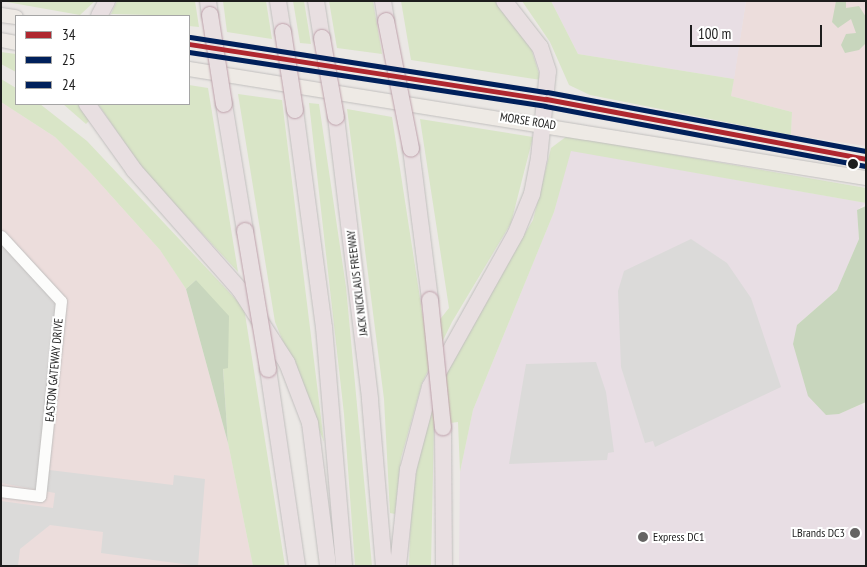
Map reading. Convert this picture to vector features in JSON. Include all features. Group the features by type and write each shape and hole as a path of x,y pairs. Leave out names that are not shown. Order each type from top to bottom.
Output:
{"highway":[{"path":"100,15 107,1"},
{"path":"278,1 296,110 324,327 344,566"},
{"name":"JACK NICKLAUS FREEWAY","path":"316,1 336,117 366,362 384,566"},
{"path":"383,1 411,149 430,300 443,427 446,566"},
{"path":"398,566 408,470 422,411 468,312 525,214 543,124 548,72 540,47 504,1"},
{"path":"209,8 268,369 297,566"},
{"path":"88,105 134,170 240,290 287,363 310,423 328,566"}],"main road":[{"path":"1,15 15,17"},
{"path":"1,40 15,43"},
{"name":"MORSE ROAD","path":"190,44 546,99 866,159"},
{"name":"MORSE ROAD","path":"190,69 543,124 866,178"}],"street":[{"name":"EASTON GATEWAY DRIVE","path":"1,236 61,301 40,496 1,491"}],"shaded area":[{"path":"551,1 746,1 734,79 578,54"},
{"path":"746,1 866,1 866,146 791,135 792,112 731,96"},
{"path":"1,102 55,137 89,171 160,250 186,289 228,443 253,566 1,566"},
{"path":"570,150 866,203 857,210 859,239 837,290 797,325 839,414 862,404 866,415 866,566 459,566 460,472 473,410 554,212"},
{"path":"691,239 727,263 751,298 781,387 655,447 653,441 645,443 621,367 618,291 624,271"},
{"path":"1,243 56,303 41,469 173,485 174,475 205,479 198,566 101,553 103,532 50,525 20,549 18,566 1,566 1,501 53,508 55,493 1,483"},
{"path":"596,362 606,392 614,452 608,453 607,460 509,464 526,364"}],"green space":[{"path":"1,1 95,1 80,15"},
{"path":"117,1 195,1 199,27 190,26 190,15 111,14"},
{"path":"223,1 266,1 272,39 227,32"},
{"path":"293,1 304,1 311,44 300,43"},
{"path":"329,1 373,1 382,54 337,48"},
{"path":"401,1 496,1 531,48 541,80 411,60"},
{"path":"522,1 551,1 578,54 734,79 731,96 792,112 791,135 590,95 569,85 550,42"},
{"path":"836,1 846,1 846,8 859,6 866,17 866,43 859,50 845,53 841,45 846,34 856,33 851,19 838,28 832,22"},
{"path":"1,52 15,54 15,71 1,64"},
{"path":"1,79 15,87 15,105 41,105 87,141 244,308 285,566 253,566 228,443 223,368 228,368 196,280 186,289 160,250 89,171 55,137 1,102"},
{"path":"190,85 208,88 238,272 144,171 99,105 190,105"},
{"path":"238,94 282,100 324,442 275,322"},
{"path":"309,103 319,104 346,287 372,566 355,566 344,414"},
{"path":"64,105 82,105 89,121 86,124"},
{"path":"347,109 392,117 426,337 449,308 420,119 533,137 511,223 452,322 422,383 401,458 395,514 390,513 384,399"},
{"path":"567,136 866,188 866,203 571,151 554,212 473,410 460,472 458,422 434,425 431,566 409,566 411,506 420,449 431,413 455,350 533,220 551,148"},
{"path":"866,206 866,402 839,414 826,415 808,396 793,344 797,325 837,290 859,239 857,210"},
{"path":"196,280 229,316 228,368 223,369 228,443 186,289"}],"transit line":[{"name":"24","path":"190,37 547,92 866,151"},
{"name":"34","path":"190,44 546,99 866,159"},
{"name":"25","path":"190,52 545,106 865,166"}],"place":[{"name":"LBrands DC3","path":"855,533"},
{"name":"Express DC1","path":"643,537"}]}
